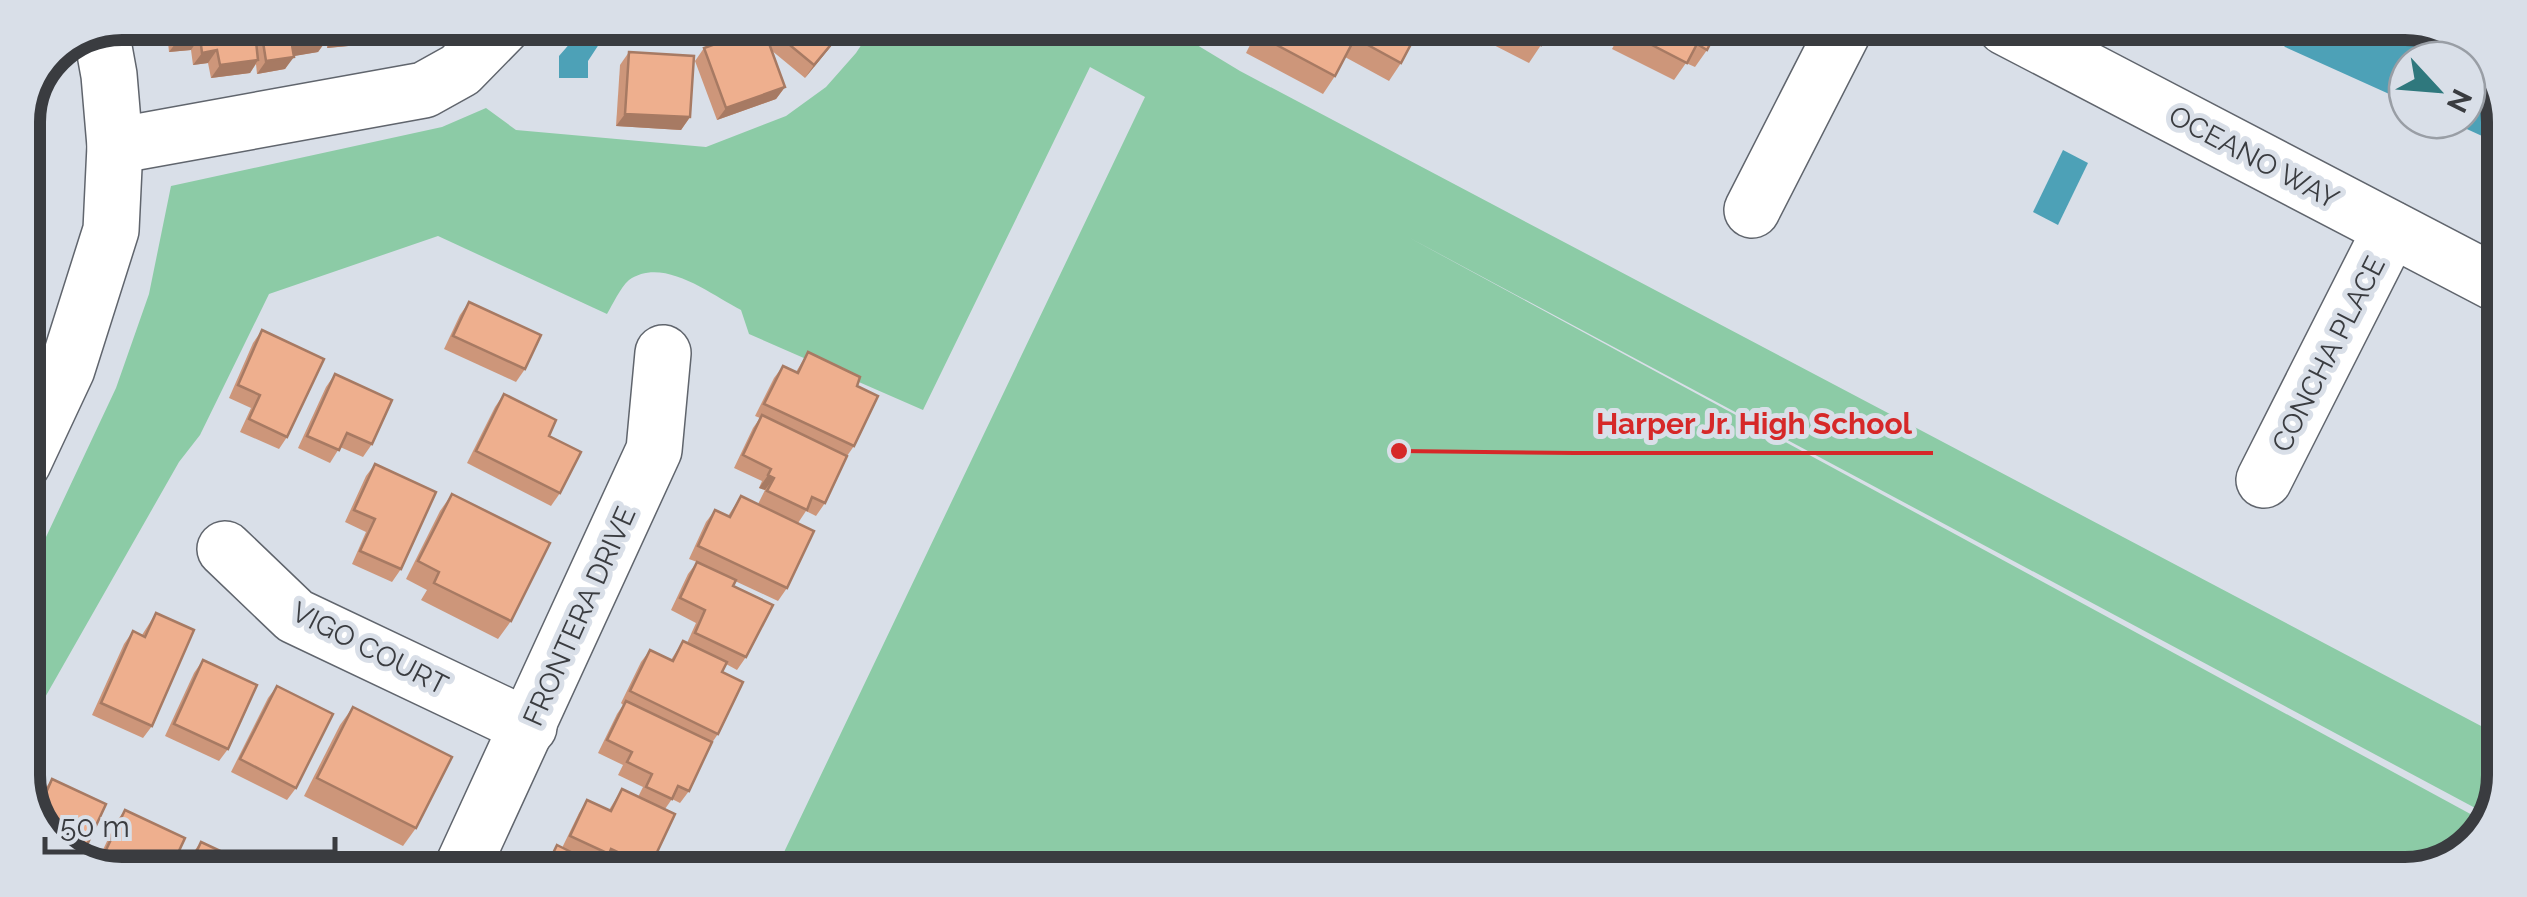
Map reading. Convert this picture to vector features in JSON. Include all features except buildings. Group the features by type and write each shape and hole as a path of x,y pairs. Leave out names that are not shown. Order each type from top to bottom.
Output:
{"street":[{"path":"115,146 424,90 460,70 489,40"},
{"path":"1752,210 1839,40"},
{"name":"OCEANO WAY","path":"2029,40 2487,280"},
{"path":"40,422 67,369 111,230 115,146 102,43"},
{"name":"CONCHA PLACE","path":"2264,480 2391,229"},
{"name":"FRONTERA DRIVE","path":"467,857 654,450 663,352"},
{"name":"VIGO COURT","path":"225,549 295,616 529,727"}],"green space":[{"path":"865,40 1189,40 1240,71 2487,729 2486,786 2479,810 1408,237 2475,817 2446,846 2432,853 2405,857 782,857 1145,97 1090,67 923,410 749,334 741,310 686,280 656,272 629,280 607,314 438,236 269,294 200,435 179,462 40,706 40,550 116,388 149,294 171,186 442,127 486,108 516,130 706,147 786,116 826,87"}],"water":[{"path":"573,40 602,40 588,61 588,78 559,78 559,56"},
{"path":"2278,40 2387,40 2387,93 2285,47"},
{"path":"2063,150 2088,163 2058,225 2033,212"}],"place":[{"name":"Harper Jr. High School","path":"1399,451"}]}
